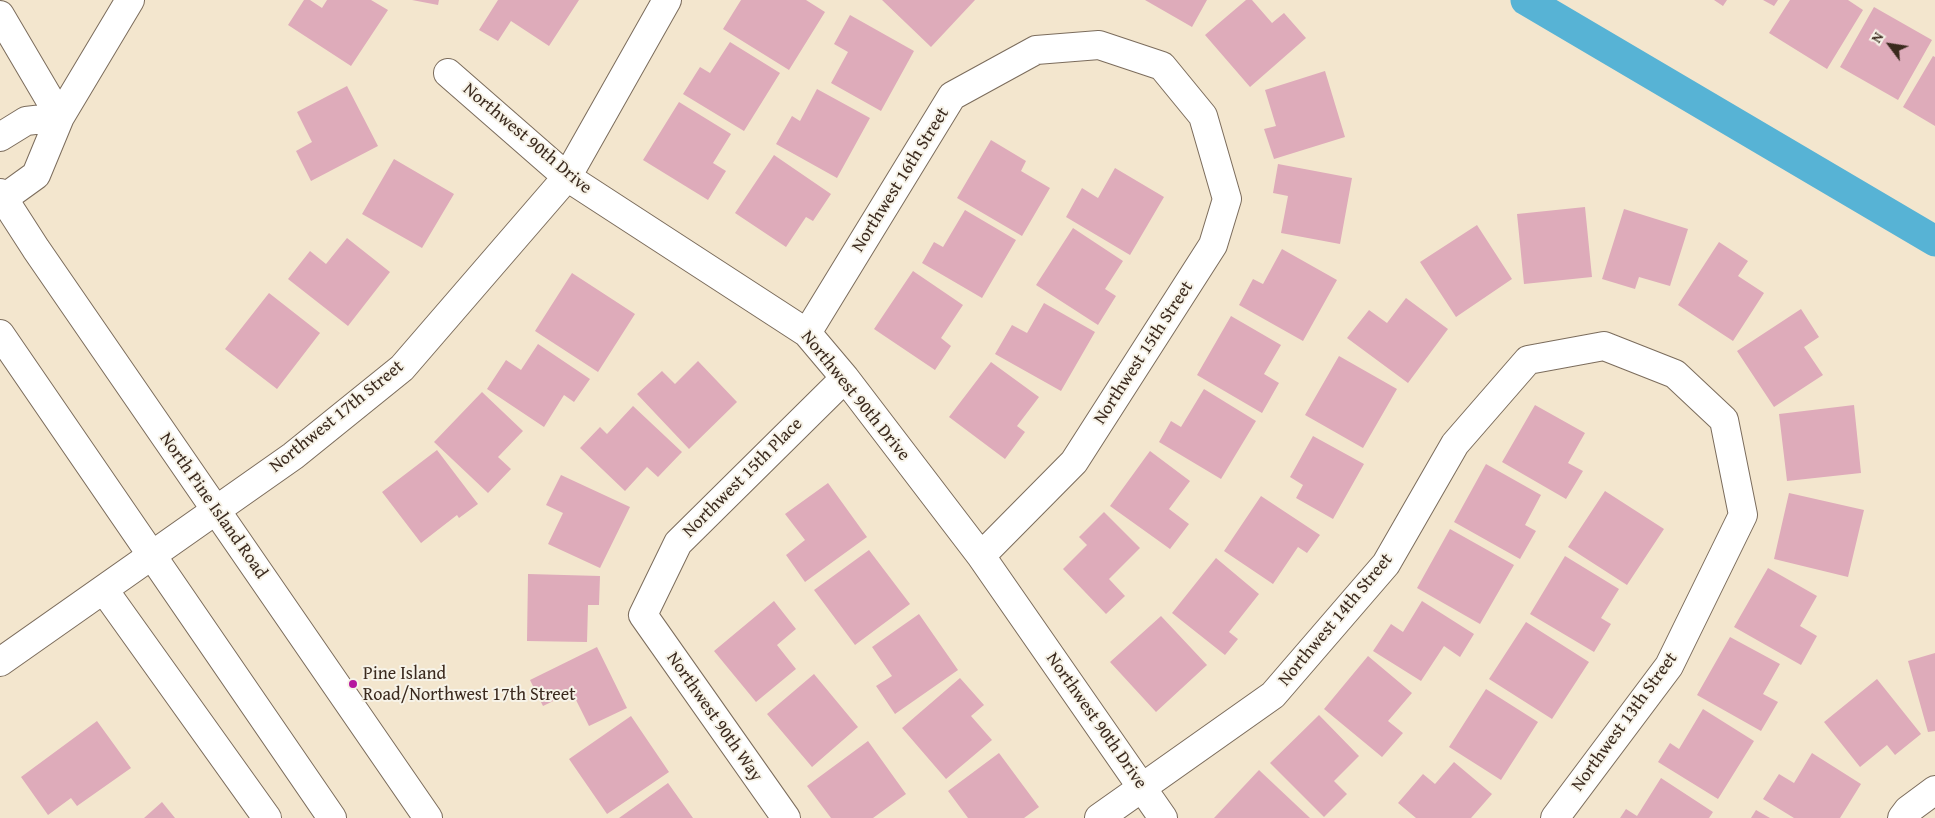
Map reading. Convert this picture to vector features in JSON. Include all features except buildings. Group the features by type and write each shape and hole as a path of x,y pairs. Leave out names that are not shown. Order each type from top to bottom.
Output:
{"street":[{"path":"1,198 36,176 60,117 130,0"},
{"name":"Northwest 17th Street","path":"0,662 293,456 402,368 567,177 668,0"},
{"path":"0,15 60,117"},
{"name":"Northwest 16th Street","path":"807,333 952,96 1036,50 1099,45 1162,66 1203,116"},
{"name":"Northwest 90th Drive","path":"448,73 567,177 807,333 845,378 981,556 1163,818"},
{"name":"Northwest 15th Street","path":"981,556 1074,462 1213,244 1227,199 1203,116"},
{"path":"0,137 26,121 60,117"},
{"name":"North Pine Island Road","path":"1,198 428,818"},
{"path":"0,334 332,818"},
{"name":"Northwest 14th Street","path":"1099,818 1273,695 1386,564 1455,444 1528,360 1604,346 1675,374 1724,420 1744,515"},
{"name":"Northwest 15th Place","path":"643,615 678,542 845,378"},
{"name":"Northwest 13th Street","path":"1555,818 1670,666 1744,515"},
{"path":"104,590 267,818"},
{"name":"Northwest 90th Way","path":"643,615 786,818"},
{"path":"1902,818 1908,810 1935,790"}],"waterway":[{"path":"1526,0 1935,241"}],"place":[{"name":"Pine Island Road/Northwest 17th Street","path":"353,684"}]}
